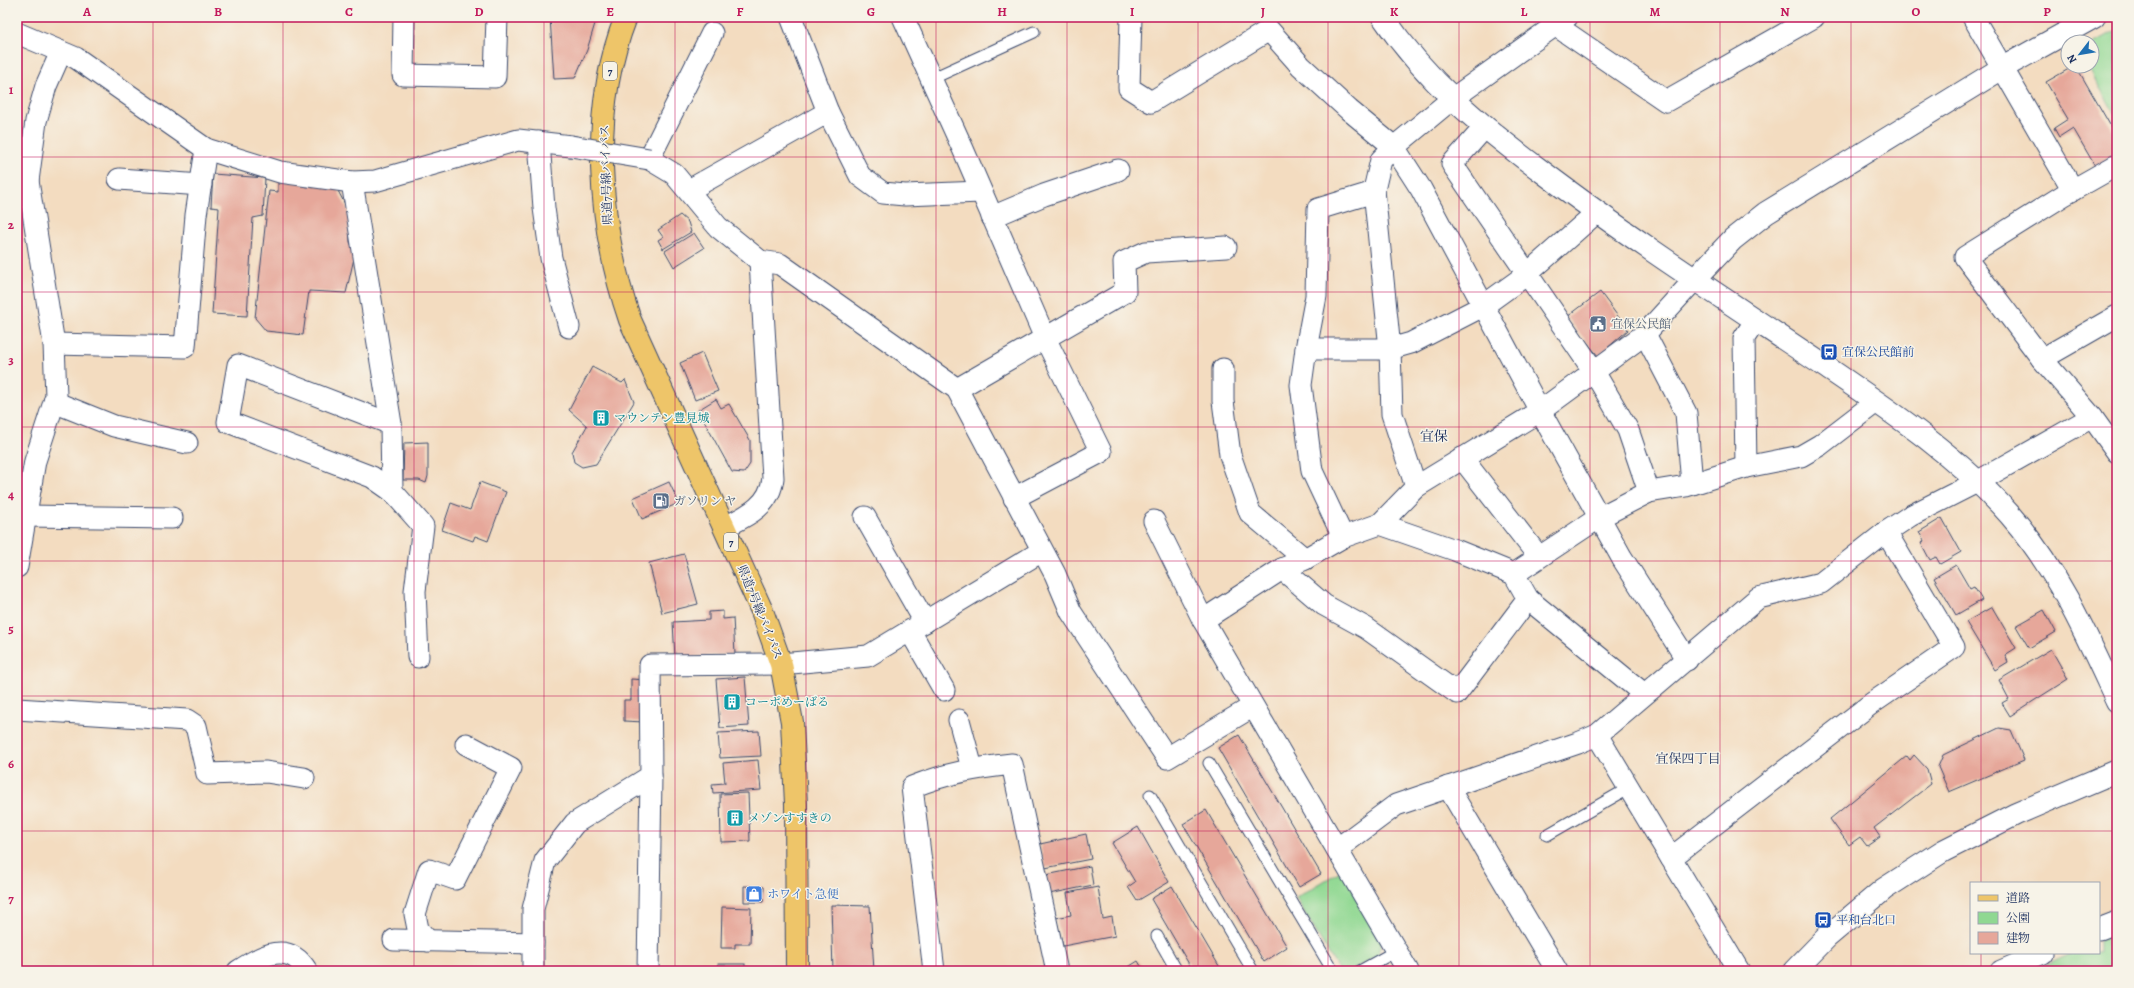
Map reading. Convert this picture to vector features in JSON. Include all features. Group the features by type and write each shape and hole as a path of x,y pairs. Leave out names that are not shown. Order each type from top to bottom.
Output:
{"main road":[{"name":"県道7号線バイパス","path":"626,17 610,72 603,127 604,194 611,252 619,289 630,320 762,611 780,664 792,722 796,804 797,971"}],"street":[{"path":"404,17 403,75 495,77 497,17"},
{"path":"791,17 828,112 860,176 883,193 905,195 981,192"},
{"path":"904,17 1045,338 1101,452 1014,498"},
{"path":"1131,17 1129,88 1151,102 1269,30 1301,66 1349,110 1394,147 1421,189 1540,411 1622,558 1687,660"},
{"path":"1383,17 1419,64 1452,99 1484,128 1596,213 1876,402 1934,444 1977,482 2010,516 2041,554 2072,606 2117,701"},
{"path":"1416,487 1392,414 1390,349 1374,192 1381,160 1394,147 1452,99 1557,20 1666,101 1814,17"},
{"path":"1973,17 2004,67 2072,190"},
{"path":"1203,620 1282,569 1305,559 1343,537 1380,524 1416,487 1540,411 1593,370 1646,334 1695,279 1733,240 1766,213 2004,67 2094,17"},
{"path":"17,33 76,58 206,149 280,172 352,182 375,181 518,140 571,146 649,159 674,174 689,190 718,227 760,261 780,264 957,389 1055,574 1071,612 1166,758 1252,707"},
{"path":"649,159 712,33"},
{"path":"17,568 35,461 56,396 54,344 22,181 46,86 61,52"},
{"path":"689,190 828,112"},
{"path":"1484,128 1452,164 1526,275 1593,370 1628,430 1649,492"},
{"path":"539,142 544,208 551,258 569,326"},
{"path":"54,344 185,347 196,215 206,149"},
{"path":"2117,165 2072,190 1965,257 2042,359 2092,417 2117,452"},
{"path":"992,217 1044,195 1118,170"},
{"path":"119,179 200,185"},
{"path":"352,182 390,424 392,491"},
{"path":"1343,537 1312,471 1301,385 1316,296 1318,209 1374,192"},
{"path":"1306,349 1390,349 1411,343 1483,306 1526,275 1596,213"},
{"path":"957,389 1125,292 1124,262 1146,252 1226,247"},
{"path":"725,527 759,508 769,497 772,488 773,478 760,261"},
{"path":"2042,359 2117,316"},
{"path":"1746,467 1744,338 1756,320"},
{"path":"1646,334 1686,413 1692,484"},
{"path":"390,424 238,365 228,422 372,477 392,491 423,526 415,591 418,657"},
{"path":"1223,369 1223,401 1230,455 1250,513 1305,559"},
{"path":"54,402 114,426 187,442"},
{"path":"1514,574 1600,517 1649,492 1692,484 1746,467 1801,456 1820,445 1876,402"},
{"path":"1337,849 1396,805 1578,743 1597,735 1644,694 1687,660 1758,598 1821,583 1886,532 1910,516 1977,482 2092,417"},
{"path":"1462,458 1539,557"},
{"path":"26,516 172,518"},
{"path":"866,517 917,627 944,690"},
{"path":"1154,521 1203,620 1252,707 1408,971"},
{"path":"1380,524 1455,550 1514,574 1528,599 1644,694"},
{"path":"1671,858 1871,704 1954,647 1886,532"},
{"path":"648,971 651,776 650,665 780,664 868,656 1042,551"},
{"path":"1282,569 1324,604 1366,628 1457,693 1528,599"},
{"path":"17,709 187,720 196,726 207,774 266,772 304,778"},
{"path":"959,720 972,768"},
{"path":"1597,735 1739,971"},
{"path":"428,941 418,929 415,914 428,870 455,879 511,768 466,744"},
{"path":"934,971 912,787 940,776 972,768 1012,764 1057,971"},
{"path":"1794,971 1827,937 1884,888 1943,851 2016,814 2117,771"},
{"path":"533,971 533,908 545,862 575,823 651,776"},
{"path":"1448,787 1557,971"},
{"path":"2100,929 2117,922"},
{"path":"394,940 533,943"},
{"path":"238,971 261,957 277,953 289,953 300,960 307,971"},
{"path":"2001,971 2041,954"}],"lane":[{"path":"932,79 1034,32"},
{"path":"1209,763 1333,971"},
{"path":"1547,835 1629,788"},
{"path":"1150,795 1253,971"},
{"path":"1157,936 1177,971"},
{"path":"1360,971 1396,951"}],"green space":[{"path":"2117,30 2117,117 2092,74 2100,74 2100,40"},
{"path":"1342,870 1382,941 1379,954 1351,971 1339,971 1296,898"},
{"path":"2117,933 2117,971 2033,971 2071,954 2100,954 2100,941"}],"building":[{"path":"550,17 597,17 587,50 575,78 554,79"},
{"path":"2060,74 2081,74 2117,137 2117,160 2098,171 2073,128 2059,137 2054,128 2068,119 2046,82"},
{"path":"213,174 265,178 263,216 253,218 247,316 212,314 219,208 211,207"},
{"path":"278,180 336,187 348,210 350,242 355,254 346,293 309,291 303,335 266,331 255,318 269,191 278,192"},
{"path":"680,215 688,222 691,232 663,249 658,240 663,237 658,230"},
{"path":"694,233 704,248 674,267 665,251"},
{"name":"宜保公民館","path":"1600,292 1628,330 1598,356 1567,317"},
{"path":"702,353 718,391 695,400 680,363"},
{"name":"マウンテン豊見城","path":"592,367 622,383 625,380 634,402 596,464 582,467 574,462 572,452 587,426 569,410"},
{"path":"716,399 721,408 729,404 750,440 750,464 744,473 732,472 698,410"},
{"path":"428,442 428,476 426,483 419,480 403,480 404,443"},
{"path":"480,482 506,492 488,541 475,536 473,541 442,530 451,503 470,510"},
{"path":"669,482 679,503 642,519 633,498"},
{"path":"1942,518 1961,552 1940,564 1936,557 1930,560 1921,543 1924,541 1919,532"},
{"path":"684,554 698,604 662,613 649,563"},
{"path":"1956,565 1970,589 1974,587 1982,600 1956,615 1934,578"},
{"path":"1992,607 2016,648 2005,655 2008,662 1995,670 1966,622"},
{"path":"2044,610 2056,632 2029,648 2016,626"},
{"path":"723,611 723,619 733,618 735,654 675,658 673,622 709,620 709,612"},
{"path":"2051,649 2068,679 2010,716 2002,703 2009,699 1999,680"},
{"name":"コーポめーばる","path":"745,677 749,726 720,728 716,679"},
{"path":"631,679 646,680 644,722 624,721 624,700 631,700"},
{"path":"1999,728 2011,730 2024,760 1949,792 1938,767 1943,755"},
{"path":"759,731 761,756 720,758 718,733"},
{"path":"1239,735 1321,874 1299,887 1218,748"},
{"path":"1914,755 1927,769 1931,784 1874,828 1880,837 1867,846 1860,837 1849,845 1830,819 1907,756 1910,760"},
{"path":"758,760 761,790 713,793 712,784 725,783 723,763"},
{"name":"メゾンすすきの","path":"748,793 750,841 721,842 720,794"},
{"path":"1206,810 1287,947 1264,962 1183,824"},
{"path":"1138,827 1169,882 1137,901 1128,887 1135,882 1112,843"},
{"path":"1086,834 1091,859 1045,868 1040,844"},
{"path":"1090,866 1093,885 1049,894 1046,875"},
{"name":"ホワイト急便","path":"744,886 764,887 763,902 744,902"},
{"path":"1172,886 1222,971 1193,971 1151,899"},
{"path":"1098,887 1103,919 1112,917 1115,936 1063,946 1056,918 1071,915 1067,893"},
{"path":"831,905 870,906 874,971 833,971"},
{"path":"722,907 751,908 750,944 735,944 735,948 721,948"},
{"path":"1138,961 1144,971 1122,971"},
{"path":"718,964 745,964 745,971 718,971"}],"place":[{"name":"宜保公民館","path":"1598,324"},
{"name":"宜保公民館前","path":"1829,352"},
{"name":"マウンテン豊見城","path":"601,418"},
{"name":"ガソリン ヤ","path":"661,501"},
{"name":"コーポめーばる","path":"732,702"},
{"name":"メゾンすすきの","path":"735,818"},
{"name":"ホワイト急便","path":"754,894"},
{"name":"平和台北口","path":"1823,920"}],"district":[{"name":"宜保","path":"1434,436"},
{"name":"宜保四丁目","path":"1688,758"}]}
